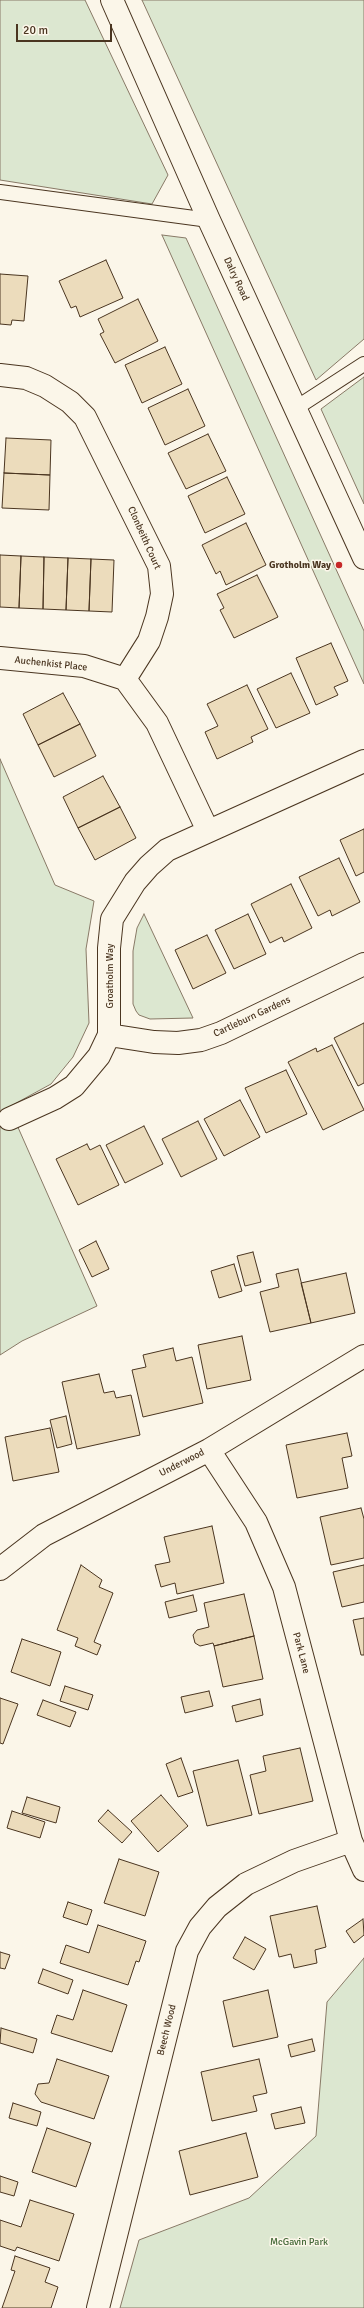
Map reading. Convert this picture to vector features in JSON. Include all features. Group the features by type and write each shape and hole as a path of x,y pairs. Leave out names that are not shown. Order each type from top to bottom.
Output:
{"main road":[{"name":"Dalry Road","path":"112,0 209,220 364,558"},
{"name":"Clonbeith Court","path":"0,375 26,378 45,386 70,402 85,417 159,566 162,594 157,617 149,642 125,680"},
{"name":"Auchenkist Place","path":"0,658 84,666 125,680"},
{"path":"125,680 157,723 208,832"},
{"name":"Groatholm Way","path":"9,1119 55,1098 74,1086 99,1056 110,1035 109,948 112,919 135,882 149,866 167,850 364,761"},
{"name":"Cartleburn Gardens","path":"110,1035 154,1042 178,1043 200,1040 221,1033 364,964"},
{"name":"Underwood","path":"0,1569 44,1535 209,1450 364,1356"},
{"name":"Park Lane","path":"209,1450 256,1522 284,1587 351,1841 364,1870"},
{"name":"Beech Wood","path":"98,2308 187,1951 200,1926 217,1907 246,1884 294,1861 351,1841"}],"lane":[{"path":"0,192 209,220"},
{"path":"296,408 364,364"}],"green space":[{"path":"0,0 85,0 168,175 152,204 0,180"},
{"path":"142,0 364,0 364,339 316,380"},
{"path":"162,235 186,238 364,631 364,684"},
{"path":"364,377 364,504 321,409"},
{"path":"0,759 55,885 94,901 86,949 89,1023 73,1057 51,1084 9,1107 97,1306 22,1341 0,1355"},
{"path":"144,914 193,1018 150,1019 139,1015 136,1011 133,1004 133,951 137,928"},
{"name":"McGavin Park","path":"364,1958 364,2308 120,2308 139,2240 249,2198 316,2136 327,2002"}],"building":[{"path":"106,260 123,298 80,317 76,306 71,308 59,281"},
{"path":"0,274 28,276 24,321 12,320 11,325 0,324"},
{"path":"138,299 158,341 115,363 100,334 104,332 98,319"},
{"path":"165,347 182,384 142,403 125,365"},
{"path":"188,389 205,426 165,445 148,408"},
{"path":"208,434 226,471 186,489 168,453"},
{"path":"6,438 51,440 50,475 4,473"},
{"path":"4,473 50,475 49,510 2,508"},
{"path":"227,477 245,514 205,533 188,496"},
{"path":"246,523 266,565 226,585 220,571 216,574 202,545"},
{"path":"0,555 21,556 19,608 0,607"},
{"path":"21,556 44,557 43,609 19,608"},
{"path":"44,557 68,558 66,610 43,609"},
{"path":"68,558 91,559 89,611 66,610"},
{"path":"91,559 114,560 112,612 89,611"},
{"path":"257,575 278,617 234,638 220,610 224,608 217,594"},
{"path":"331,643 348,681 334,687 338,695 316,705 296,658"},
{"path":"291,673 310,713 276,728 257,689"},
{"path":"247,685 268,729 251,737 253,742 217,759 205,732 218,726 207,704"},
{"path":"63,693 80,724 38,745 23,714"},
{"path":"80,724 96,756 54,777 38,745"},
{"path":"103,776 120,807 78,828 63,797"},
{"path":"120,807 136,838 95,860 78,828"},
{"path":"364,829 364,872 356,876 340,840"},
{"path":"339,858 360,902 332,916 330,910 318,916 299,877"},
{"path":"291,884 312,928 284,942 282,937 270,943 251,904"},
{"path":"248,914 266,954 234,969 215,930"},
{"path":"207,935 226,973 193,989 175,950"},
{"path":"364,1023 364,1083 358,1086 334,1038"},
{"path":"332,1045 364,1110 323,1130 288,1062 316,1048 317,1052"},
{"path":"286,1070 307,1114 266,1133 245,1088"},
{"path":"240,1100 260,1137 224,1156 204,1119"},
{"path":"198,1121 217,1159 181,1177 162,1139"},
{"path":"144,1126 163,1164 125,1183 106,1145"},
{"path":"87,1144 90,1150 100,1145 119,1185 78,1205 56,1159"},
{"path":"96,1241 109,1269 92,1277 79,1250"},
{"path":"253,1252 261,1282 245,1286 237,1256"},
{"path":"234,1264 242,1291 219,1298 211,1271"},
{"path":"298,1269 311,1323 270,1332 260,1292 279,1287 276,1274"},
{"path":"346,1273 355,1313 311,1323 301,1283"},
{"path":"242,1336 251,1380 207,1389 198,1345"},
{"path":"173,1348 176,1361 192,1357 203,1403 143,1417 132,1370 146,1367 143,1355"},
{"path":"99,1374 104,1393 114,1391 116,1398 131,1395 140,1435 77,1449 62,1382"},
{"path":"66,1416 72,1444 57,1448 50,1420"},
{"path":"50,1428 59,1472 13,1481 5,1437"},
{"path":"347,1433 352,1456 342,1458 348,1488 297,1498 286,1445"},
{"path":"361,1508 364,1519 364,1558 331,1565 320,1517"},
{"path":"212,1526 224,1583 177,1594 175,1583 161,1587 155,1565 170,1562 164,1537"},
{"path":"81,1565 102,1580 99,1587 113,1593 94,1642 101,1645 97,1655 75,1646 78,1638 57,1630"},
{"path":"364,1565 364,1602 342,1607 333,1572"},
{"path":"244,1594 254,1636 214,1646 213,1643 200,1646 195,1643 193,1635 197,1630 209,1627 204,1603"},
{"path":"193,1595 197,1611 169,1618 165,1602"},
{"path":"364,1618 364,1655 361,1655 353,1620"},
{"path":"254,1636 263,1679 223,1687 214,1646"},
{"path":"22,1639 61,1652 50,1686 11,1672"},
{"path":"65,1686 93,1695 88,1710 60,1701"},
{"path":"209,1691 213,1706 185,1713 181,1697"},
{"path":"0,1698 18,1704 3,1744 0,1743"},
{"path":"260,1699 263,1715 236,1722 232,1706"},
{"path":"43,1700 76,1712 70,1727 37,1715"},
{"path":"300,1748 313,1801 259,1814 250,1775 266,1771 263,1756"},
{"path":"181,1758 193,1792 178,1797 166,1764"},
{"path":"238,1760 252,1815 207,1826 193,1771"},
{"path":"161,1795 188,1826 158,1852 131,1821"},
{"path":"27,1797 60,1807 56,1823 22,1813"},
{"path":"108,1810 132,1832 122,1843 98,1821"},
{"path":"12,1811 45,1822 40,1838 7,1828"},
{"path":"119,1859 159,1872 145,1916 104,1903"},
{"path":"68,1902 92,1910 87,1925 63,1917"},
{"path":"317,1906 326,1947 315,1950 317,1963 294,1968 291,1954 279,1957 270,1916"},
{"path":"363,1919 364,1935 354,1943 346,1931"},
{"path":"98,1925 146,1941 139,1962 136,1961 128,1985 60,1963 66,1945 89,1953"},
{"path":"245,1937 266,1949 254,1970 233,1958"},
{"path":"0,1952 10,1955 5,1969 0,1968"},
{"path":"43,1969 73,1980 68,1994 38,1983"},
{"path":"83,1990 127,2005 112,2052 51,2033 57,2015 73,2020"},
{"path":"268,1990 278,2037 233,2047 223,2001"},
{"path":"1,2028 37,2039 33,2053 0,2043"},
{"path":"312,2039 315,2051 291,2057 288,2045"},
{"path":"57,2059 109,2076 94,2119 41,2102 35,2094 38,2084 49,2083"},
{"path":"259,2059 267,2093 253,2096 257,2111 212,2121 201,2072"},
{"path":"13,2103 41,2112 37,2126 9,2118"},
{"path":"301,2107 305,2123 275,2129 271,2114"},
{"path":"47,2128 91,2143 76,2187 32,2172"},
{"path":"246,2133 258,2177 190,2195 179,2151"},
{"path":"0,2176 18,2182 14,2196 0,2192"},
{"path":"30,2200 74,2214 59,2261 17,2247 15,2251 0,2246 0,2220 21,2227"},
{"path":"15,2256 50,2268 45,2282 58,2287 51,2308 2,2308 15,2271 11,2270"}],"place":[{"name":"Grotholm Way","path":"339,565"}]}
